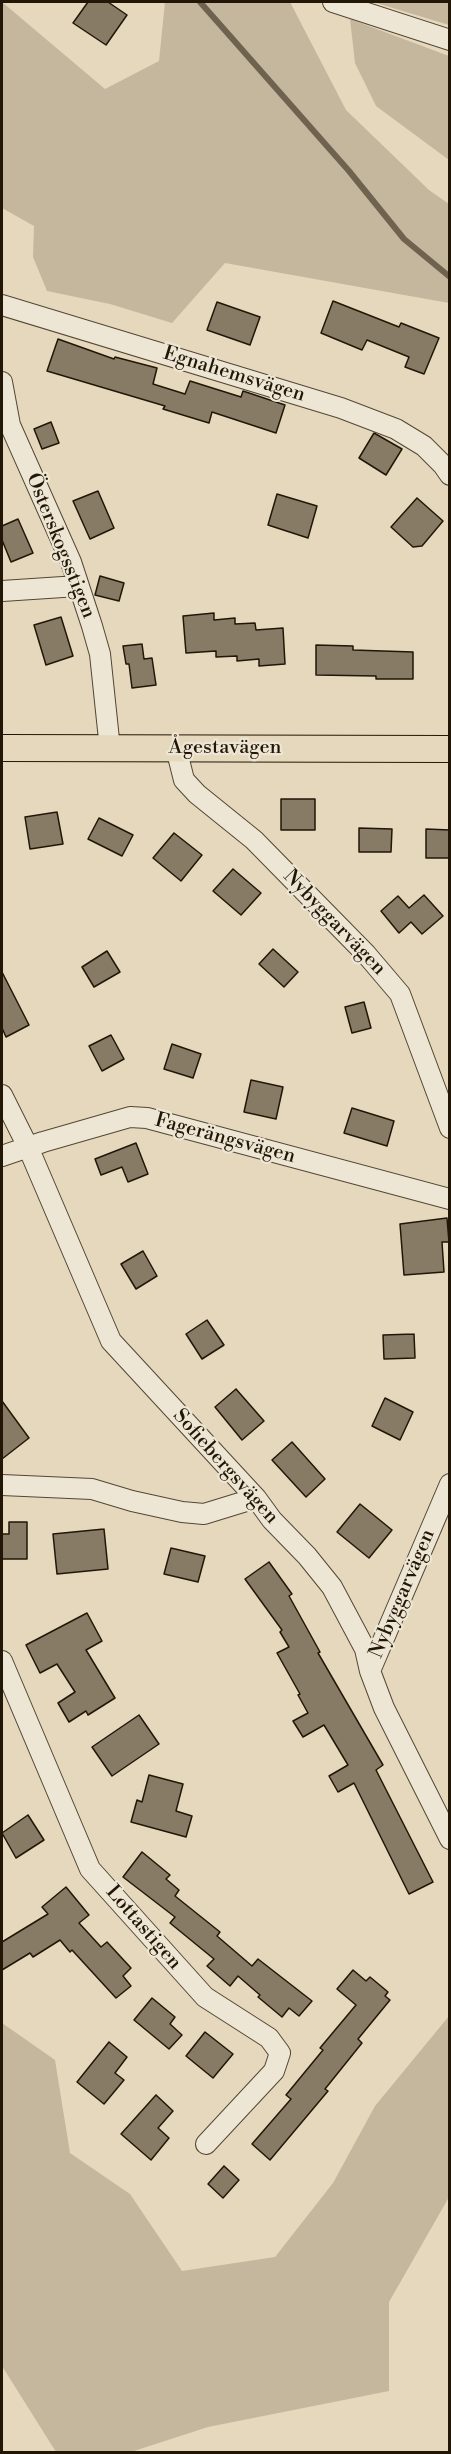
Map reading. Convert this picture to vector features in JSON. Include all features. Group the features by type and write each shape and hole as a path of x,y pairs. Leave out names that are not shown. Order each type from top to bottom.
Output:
{"main road":[{"name":"Ågestavägen","path":"2,748 450,749"}],"street":[{"path":"333,2 450,40"},
{"name":"Egnahemsvägen","path":"2,305 341,408 396,429 424,446 444,465 450,475"},
{"name":"Österskogsstigen","path":"2,382 10,424 70,562 100,654 110,749"},
{"path":"2,591 78,586"},
{"name":"Nybyggarvägen","path":"176,748 184,780 197,794 254,840 366,954 400,994 450,1128"},
{"name":"Sofiebergsvägen","path":"2,1095 28,1147 111,1341 256,1498 332,1587 365,1649 370,1671 384,1708 450,1839"},
{"name":"Fagerängsvägen","path":"2,1156 130,1117 147,1118 450,1199"},
{"name":"Nybyggarvägen","path":"370,1671 450,1484"},
{"path":"2,1485 92,1489 152,1506 204,1514 256,1498"},
{"name":"Lottastigen","path":"2,1661 90,1869 205,1997 269,2038 280,2053 274,2071 206,2144"}],"shaded area":[{"path":"2,2 105,89 159,61 165,2 290,2 346,110 429,190 449,204 449,303 225,263 172,323 110,304 47,291 33,257 34,226 2,208"},
{"path":"373,2 449,2 449,25"},
{"path":"350,19 449,56 449,160 376,106 355,63"},
{"path":"449,2016 449,2197 389,2302 389,2391 208,2427 131,2452 56,2452 2,2366 2,2023 55,2060 70,2153 130,2194 182,2271 275,2257 333,2183 375,2106"}],"building":[{"path":"88,2 108,2 127,15 106,45 73,23"},
{"path":"333,301 399,327 401,323 439,338 424,374 405,367 409,357 367,340 362,350 321,333"},
{"path":"217,302 260,317 250,345 207,330"},
{"path":"58,339 114,359 115,357 157,368 153,384 185,394 190,381 241,397 243,391 285,405 276,433 212,412 209,423 163,409 165,406 47,371"},
{"path":"51,422 59,443 42,449 34,429"},
{"path":"374,433 402,449 386,475 359,458"},
{"path":"98,491 114,528 90,539 73,501"},
{"path":"277,494 317,506 308,538 268,525"},
{"path":"417,498 443,521 422,546 413,547 391,527"},
{"path":"18,519 33,553 11,562 2,540 2,526"},
{"path":"100,576 124,583 119,601 95,595"},
{"path":"214,613 214,620 235,618 235,624 255,623 256,630 283,628 285,664 259,666 259,659 237,661 237,656 216,657 216,651 186,653 183,616"},
{"path":"61,617 73,656 46,665 34,625"},
{"path":"142,644 144,659 152,658 156,685 132,688 129,664 126,664 123,646"},
{"path":"316,645 353,646 353,650 413,652 413,679 316,675"},
{"path":"281,799 315,799 315,830 281,830"},
{"path":"57,812 63,844 30,849 25,817"},
{"path":"99,818 133,835 122,856 88,839"},
{"path":"359,828 392,829 391,852 359,852"},
{"path":"426,829 450,830 450,858 426,858"},
{"path":"174,833 202,855 181,881 153,858"},
{"path":"233,869 261,893 241,915 213,891"},
{"path":"424,895 443,916 422,934 411,922 399,933 381,911 398,896 409,908"},
{"path":"273,949 298,972 284,987 259,964"},
{"path":"107,951 120,972 94,987 82,967"},
{"path":"2,972 29,1025 6,1037 2,1028"},
{"path":"364,1002 371,1028 352,1033 345,1007"},
{"path":"111,1035 124,1059 102,1071 89,1046"},
{"path":"172,1044 201,1054 193,1078 164,1069"},
{"path":"251,1080 283,1087 276,1119 244,1112"},
{"path":"352,1108 394,1121 387,1146 344,1133"},
{"path":"136,1143 148,1174 128,1182 122,1167 101,1175 95,1159"},
{"path":"447,1218 449,1242 442,1242 444,1272 404,1275 400,1224"},
{"path":"143,1251 157,1276 136,1289 121,1264"},
{"path":"207,1320 224,1345 202,1359 186,1334"},
{"path":"414,1334 415,1358 384,1359 383,1335"},
{"path":"236,1389 264,1421 242,1440 215,1407"},
{"path":"385,1398 413,1412 400,1440 372,1426"},
{"path":"2,1401 29,1438 2,1459"},
{"path":"292,1442 325,1479 306,1497 272,1460"},
{"path":"360,1504 392,1530 369,1558 337,1532"},
{"path":"9,1522 27,1522 27,1559 2,1559 2,1534 9,1534"},
{"path":"104,1529 108,1569 57,1574 53,1534"},
{"path":"171,1548 205,1556 198,1582 164,1574"},
{"path":"269,1562 292,1594 289,1596 320,1652 318,1653 383,1765 376,1770 433,1882 409,1894 354,1783 338,1792 329,1776 348,1765 324,1725 303,1737 293,1721 308,1713 277,1653 289,1647 280,1632 282,1630 245,1579"},
{"path":"87,1613 102,1641 86,1650 115,1698 88,1715 86,1711 69,1722 58,1703 75,1692 57,1664 40,1673 26,1645"},
{"path":"139,1715 159,1744 112,1776 92,1747"},
{"path":"149,1775 183,1784 176,1811 192,1816 186,1837 131,1822 137,1800 142,1802"},
{"path":"28,1815 44,1840 16,1858 2,1833"},
{"path":"142,1852 170,1875 166,1879 179,1890 175,1896 220,1932 217,1936 252,1966 258,1959 312,2001 299,2016 289,2008 282,2017 238,1976 230,1986 207,1966 214,1959 170,1923 175,1917 123,1877"},
{"path":"66,1887 89,1915 79,1923 101,1947 107,1942 131,1968 123,1976 131,1986 116,1998 60,1940 33,1957 30,1953 2,1970 2,1942 48,1914 42,1907"},
{"path":"353,1970 366,1981 370,1977 388,1992 385,1996 390,2000 358,2039 362,2043 325,2089 328,2091 270,2160 252,2144 291,2099 286,2095 323,2050 320,2048 356,2005 337,1989"},
{"path":"152,1998 175,2017 170,2024 182,2035 169,2049 134,2020"},
{"path":"205,2032 233,2054 213,2078 186,2056"},
{"path":"109,2042 127,2057 115,2073 124,2080 104,2104 77,2082"},
{"path":"156,2095 173,2111 158,2128 169,2138 151,2160 121,2134"},
{"path":"224,2166 239,2180 223,2198 208,2184"}],"waterway":[{"path":"200,2 349,171 404,239 450,277"}]}
